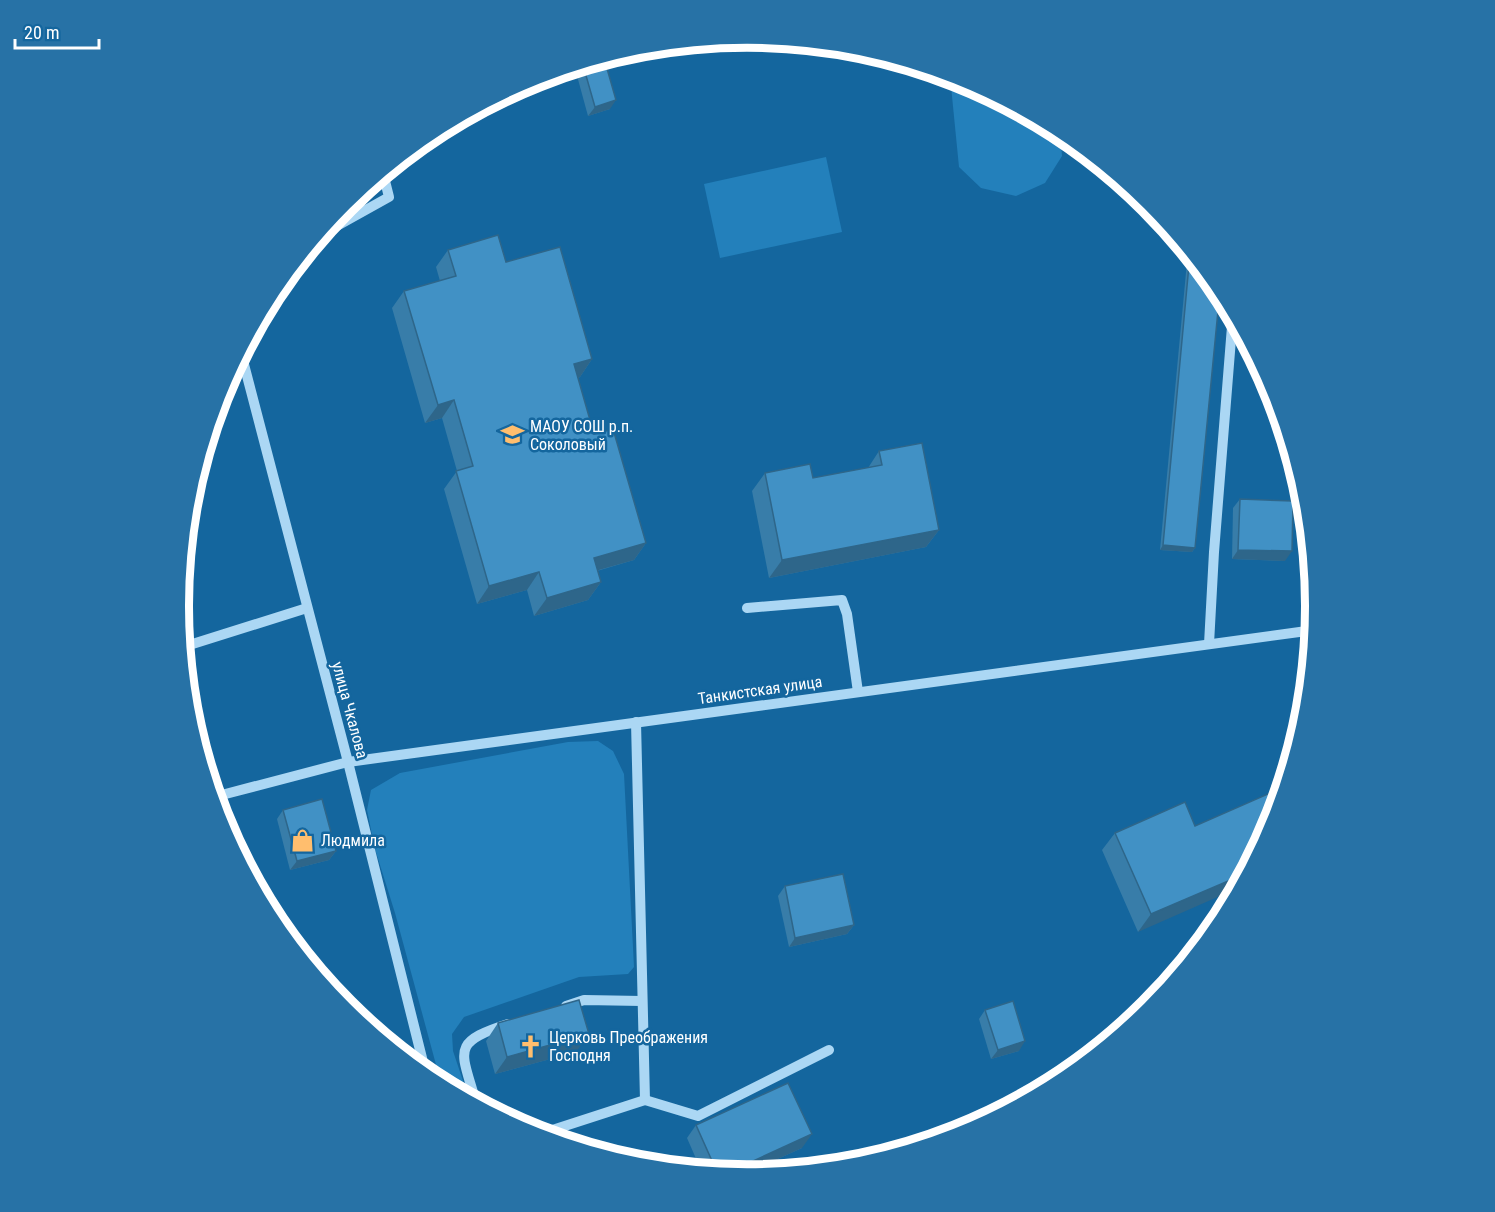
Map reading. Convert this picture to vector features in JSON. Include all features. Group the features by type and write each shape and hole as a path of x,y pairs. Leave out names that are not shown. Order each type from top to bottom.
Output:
{"street":[{"path":"341,224 389,198 385,182"},
{"path":"1209,644 1232,329"},
{"name":"улица Чкалова","path":"244,366 348,762 422,1059"},
{"path":"747,608 842,600 847,614 858,692"},
{"path":"191,644 307,608"},
{"name":"Танкистская улица","path":"223,795 348,762 1305,631"},
{"path":"636,722 645,1100"},
{"path":"551,1010 584,1000 642,1001"},
{"path":"473,1092 463,1054 469,1040 518,1021"},
{"path":"555,1129 645,1100 698,1116 829,1050"}],"shaded area":[{"path":"951,86 1027,123 1061,144 1062,156 1045,183 1016,196 981,188 959,167"},
{"path":"826,157 842,232 720,258 704,184"},
{"path":"598,741 613,751 624,774 634,967 628,974 579,977 464,1017 452,1034 453,1051 465,1087 438,1070 395,913 375,849 367,810 371,790 400,773 568,742"}],"building":[{"path":"606,66 616,100 595,107 585,73"},
{"name":"МАОУ СОШ р.п. Соколовый","path":"498,235 506,262 560,247 592,359 574,364 594,434 613,429 646,543 594,558 601,582 547,598 539,572 489,586 456,471 473,466 454,400 438,405 404,291 456,276 448,250"},
{"path":"1189,265 1218,307 1195,548 1163,545"},
{"path":"922,443 939,530 782,560 765,473 810,464 813,478 882,465 879,451"},
{"path":"1240,499 1293,501 1292,551 1238,550"},
{"path":"1274,792 1263,820 1235,878 1151,914 1115,833 1185,802 1195,826"},
{"name":"Людмила","path":"322,799 336,851 297,861 283,810"},
{"path":"843,874 854,925 795,938 785,886"},
{"path":"579,1000 589,1034 507,1057 498,1023"},
{"path":"1013,1001 1025,1041 998,1050 985,1010"},
{"path":"788,1083 812,1134 747,1164 713,1163 696,1125"}],"place":[{"name":"МАОУ СОШ р.п. Соколовый","path":"512,435"},
{"name":"Людмила","path":"303,840"},
{"name":"Церковь Преображения Господня","path":"531,1046"}]}
